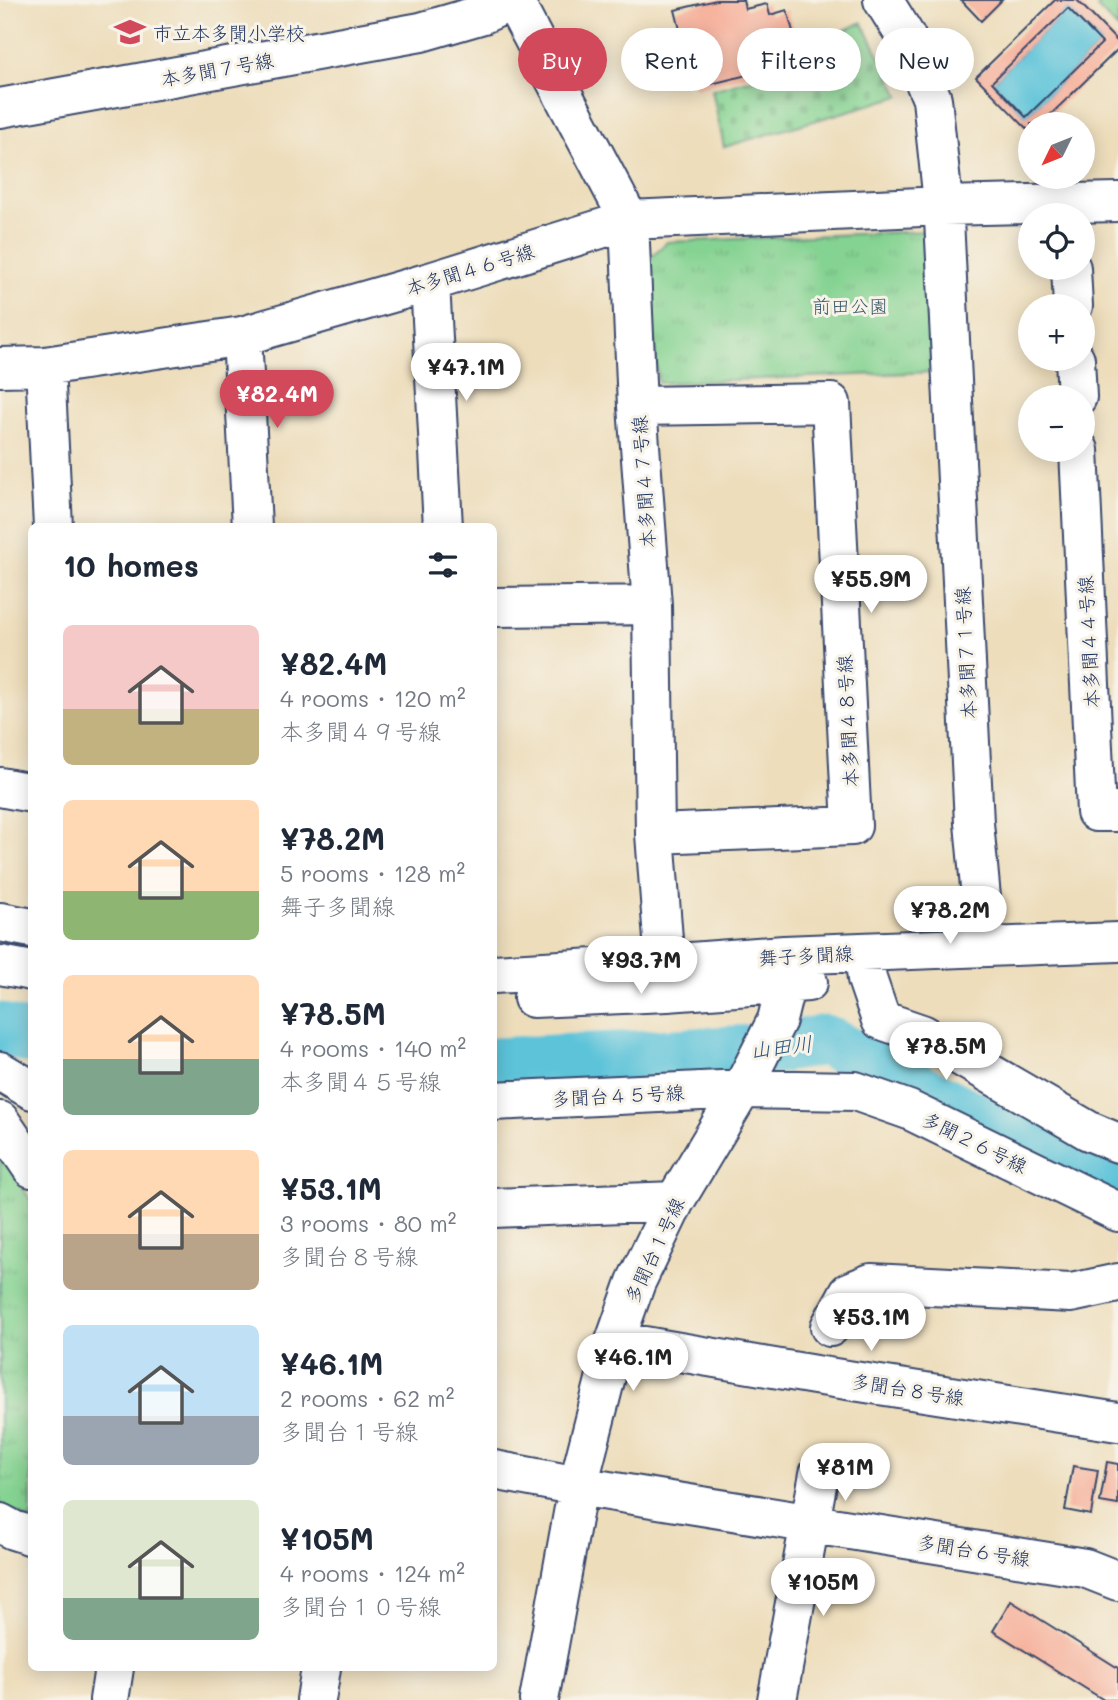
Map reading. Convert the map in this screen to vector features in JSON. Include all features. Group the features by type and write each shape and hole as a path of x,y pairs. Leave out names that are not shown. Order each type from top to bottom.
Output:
{"street":[{"name":"本多聞７号線","path":"0,108 421,32 484,14 513,0"},
{"name":"本多聞４７号線","path":"513,0 629,220 637,406 652,605 655,834 665,978"},
{"name":"本多聞７１号線","path":"883,0 906,37 932,99 943,206 974,823 983,919"},
{"name":"本多聞４６号線","path":"1095,205 1118,202"},
{"name":"本多聞４６号線","path":"0,367 46,366 242,336 430,282 629,220 943,206 1018,208"},
{"path":"430,282 443,523"},
{"path":"242,336 252,523"},
{"path":"46,366 53,523"},
{"name":"本多聞４８号線","path":"637,406 831,403 852,826 655,834"},
{"name":"本多聞４４号線","path":"1080,462 1096,812 1118,812"},
{"path":"497,607 652,605"},
{"path":"0,787 28,792"},
{"path":"0,922 28,927"},
{"name":"舞子多聞線","path":"866,966 1118,942"},
{"path":"866,966 881,1020 922,1034 1089,1131 1118,1143"},
{"name":"舞子多聞線","path":"497,1000 665,978 785,969 866,966 1118,968"},
{"name":"多聞台１号線","path":"539,1700 579,1486 615,1341 636,1282 675,1201 742,1089 777,1020 785,969"},
{"name":"舞子多聞線","path":"497,974 665,978"},
{"path":"0,1071 28,1088"},
{"name":"多聞台４５号線","path":"497,1101 742,1089"},
{"name":"多聞２６号線","path":"742,1089 855,1091 908,1110 1118,1212"},
{"path":"0,1121 28,1162"},
{"path":"497,1208 675,1201"},
{"path":"830,1327 849,1292 871,1283 1071,1293 1118,1283"},
{"name":"多聞台８号線","path":"615,1341 1118,1422"},
{"name":"多聞台６号線","path":"497,1471 1085,1568 1118,1581"},
{"path":"776,1700 819,1474"},
{"path":"0,1523 28,1535"},
{"path":"109,1700 114,1671"},
{"path":"316,1700 321,1671"}],"green space":[{"path":"1105,0 1118,0 1118,29 1097,7"},
{"path":"862,22 875,47 875,91 897,91 900,96 724,147 712,91 723,91 723,87 737,83 737,91 861,91 861,28 850,28"},
{"name":"前田公園","path":"928,231 933,372 658,383 647,261 667,242"},
{"path":"0,1153 28,1196 28,1519 0,1504"}],"water":[{"path":"1068,8 1102,43 1031,112 1021,112 992,82"}],"building":[{"path":"716,0 743,0 745,9 767,4 770,15 787,10 792,28 737,28 737,78 723,81 723,28 680,28 675,10"},
{"path":"961,0 1002,0 981,21"},
{"path":"1055,0 1077,0 1118,42 1118,49 1053,112 1031,112 1102,43 1068,8 992,82 1021,112 1018,112 1018,120 976,77"},
{"path":"1107,1462 1118,1464 1118,1505 1100,1502"},
{"path":"1073,1466 1098,1470 1091,1515 1065,1510"},
{"path":"1011,1601 1118,1668 1118,1700 1104,1700 993,1631"}],"waterway":[{"name":"山田川","path":"0,1028 28,1038"},
{"name":"山田川","path":"497,1063 774,1049 825,1040 1083,1173 1118,1185"}],"place":[{"name":"市立本多聞小学校","path":"130,32"}]}
